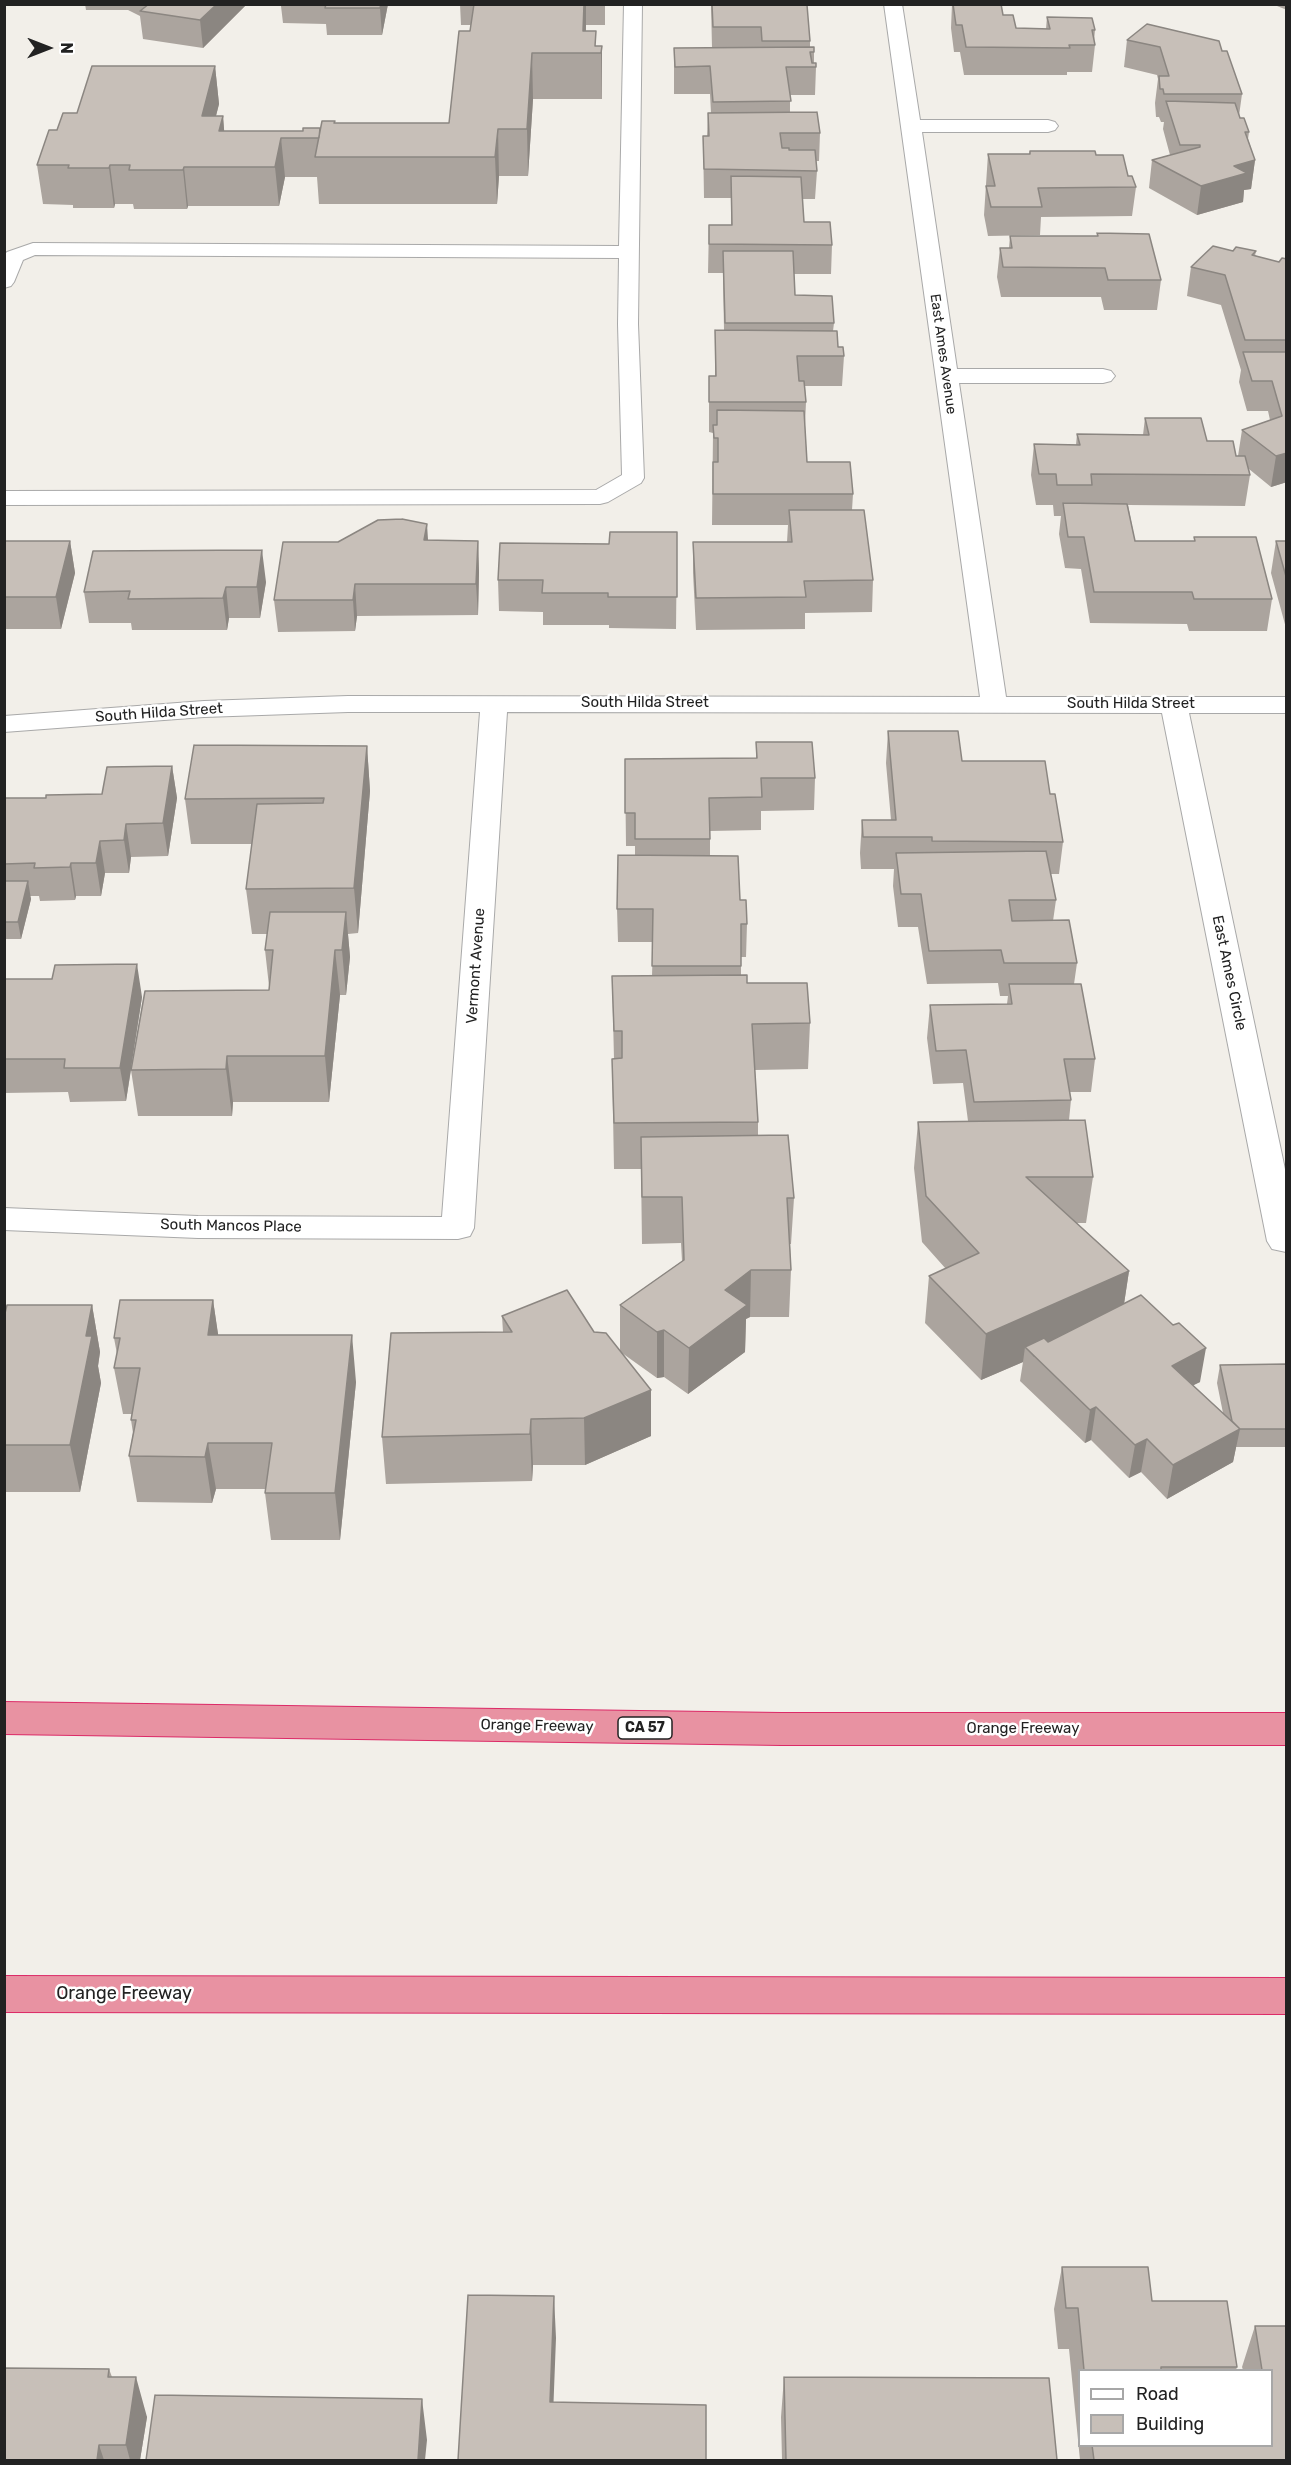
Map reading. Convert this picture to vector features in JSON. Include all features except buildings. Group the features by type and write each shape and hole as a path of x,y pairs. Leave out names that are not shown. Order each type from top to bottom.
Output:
{"highway":[{"name":"Orange Freeway","path":"4,1718 782,1730 1287,1729"},
{"name":"Orange Freeway","path":"4,1994 1287,1996"}],"street":[{"name":"East Ames Avenue","path":"893,4 994,703"},
{"path":"910,126 1048,126"},
{"path":"947,376 1103,376"},
{"name":"South Hilda Street","path":"4,724 204,709 348,704 1287,705"},
{"name":"Vermont Avenue","path":"458,1228 494,704"},
{"name":"East Ames Circle","path":"1174,704 1284,1241"},
{"name":"South Mancos Place","path":"4,1219 198,1227 458,1228"}],"lane":[{"path":"4,498 600,497 633,478 628,324 633,4"},
{"path":"4,282 14,256 33,249 629,252"}]}
